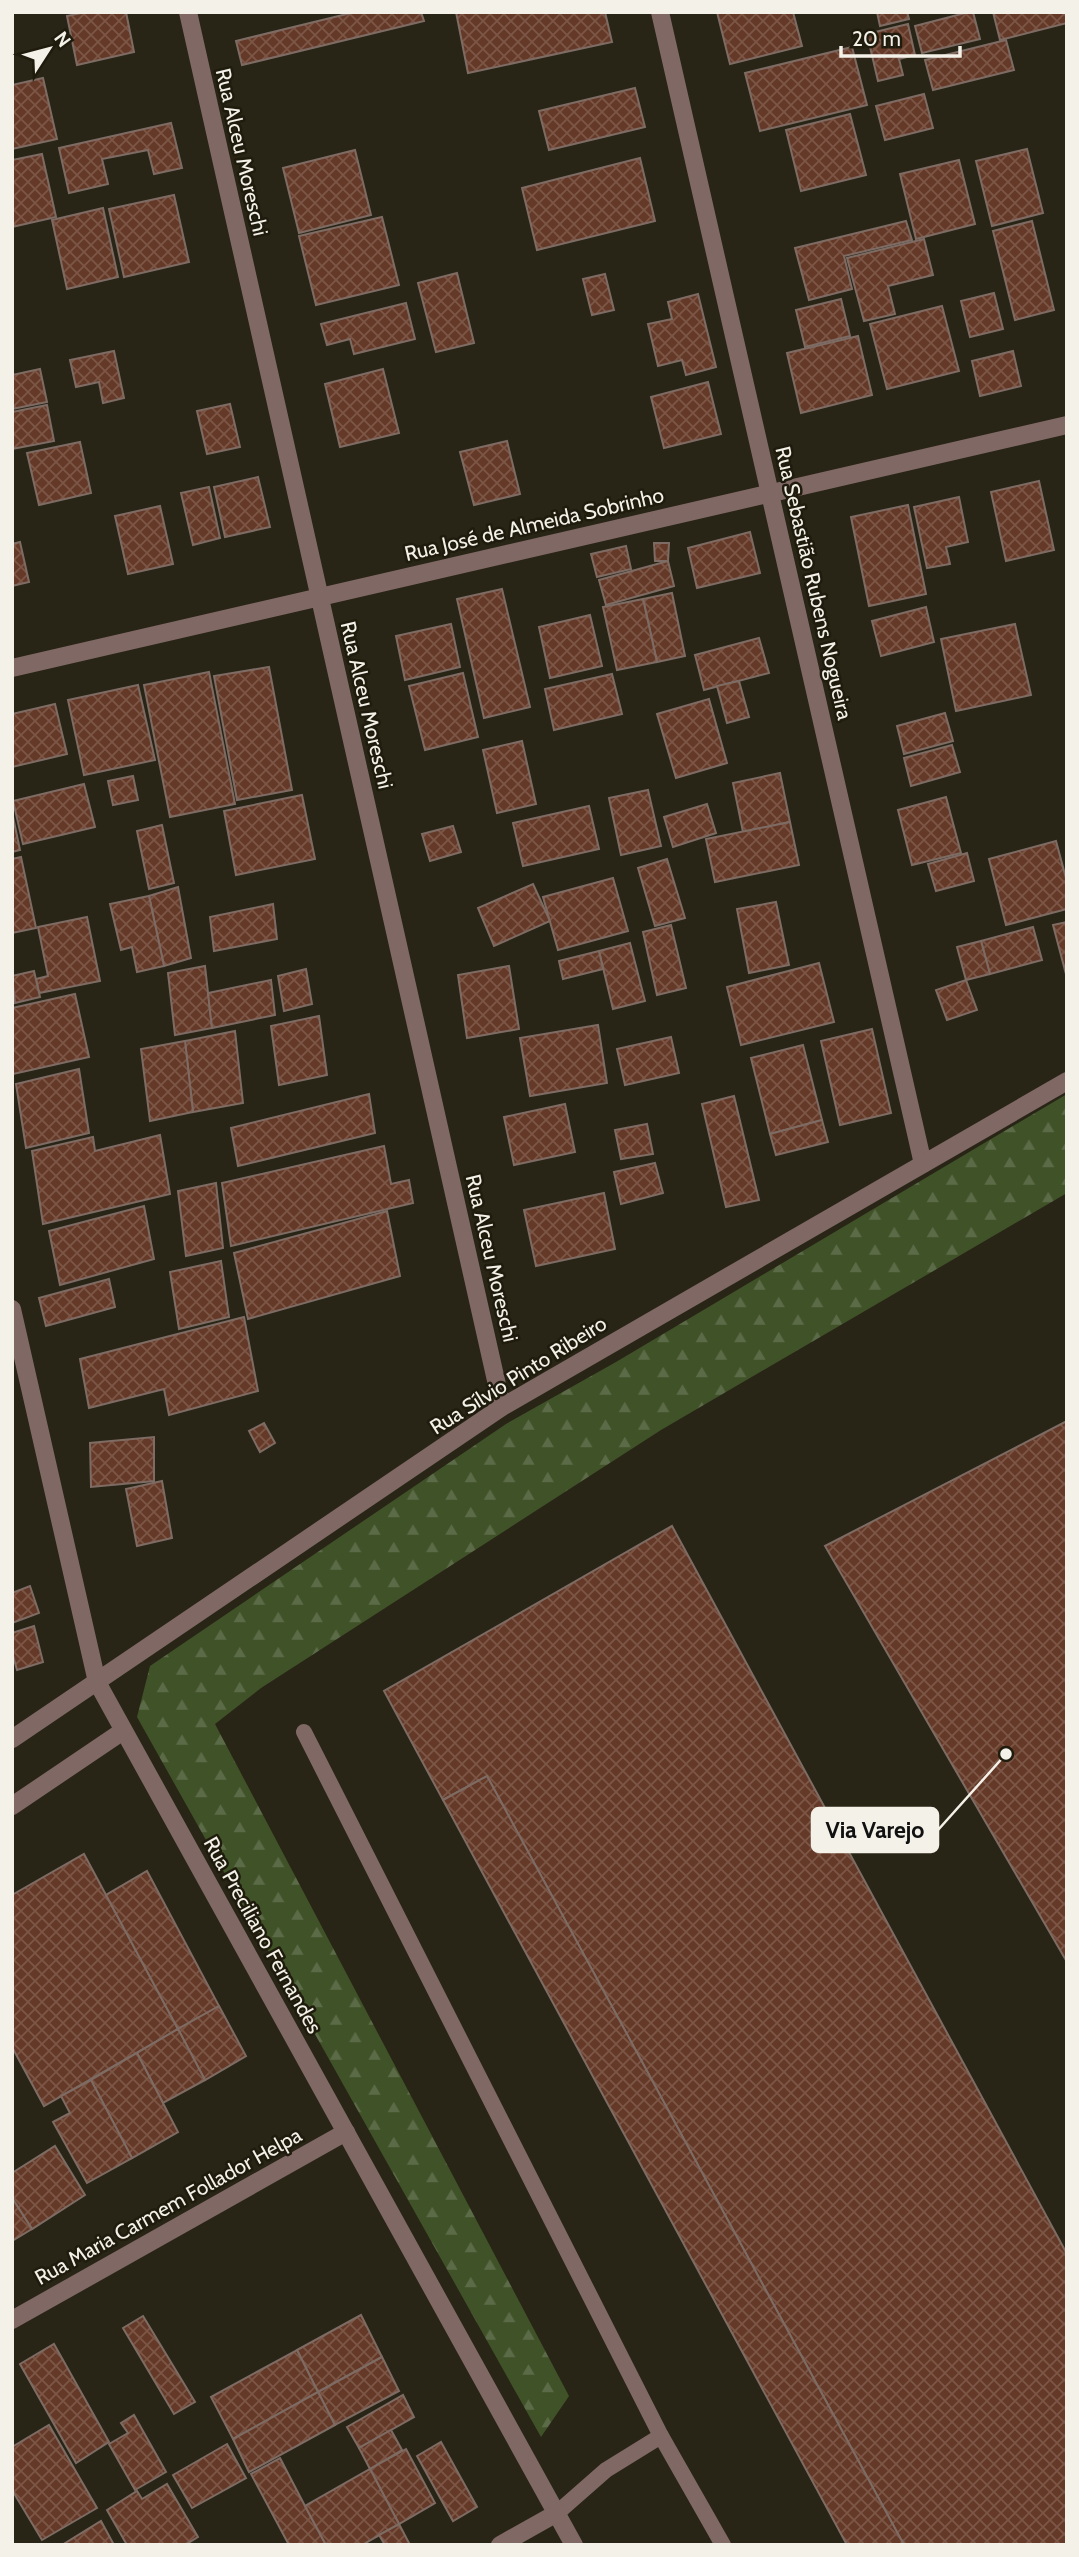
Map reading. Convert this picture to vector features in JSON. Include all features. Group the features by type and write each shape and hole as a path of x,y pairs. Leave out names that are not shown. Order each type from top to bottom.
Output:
{"street":[{"name":"Rua Alceu Moreschi","path":"188,12 502,1407"},
{"name":"Rua Sebastião Rubens Nogueira","path":"660,12 923,1164"},
{"name":"Rua José de Almeida Sobrinho","path":"12,667 1067,425"},
{"name":"Rua Sílvio Pinto Ribeiro","path":"12,1739 502,1407 1067,1081"},
{"name":"Rua Preciliano Fernandes","path":"12,1309 97,1682 574,2545"},
{"path":"12,1806 123,1731"},
{"name":"Rua Maria Carmem Follador Helpa","path":"12,2320 346,2132"},
{"path":"500,2545 557,2513"}],"lane":[{"path":"304,1731 661,2436 723,2545"},
{"path":"557,2513 606,2470 661,2436"}],"green space":[{"path":"1067,1094 1067,1193 661,1430 261,1688 215,1724 569,2396 541,2437 137,1717 150,1666 506,1424 616,1362"}],"building":[{"path":"86,12 126,12 134,52 77,65 67,16"},
{"path":"355,12 421,12 424,21 242,65 236,41"},
{"path":"456,12 605,12 612,42 468,73"},
{"path":"717,12 793,12 802,46 730,64"},
{"path":"877,12 907,12 909,19 880,26"},
{"path":"973,12 980,39 922,53 915,26"},
{"path":"993,12 1067,12 1067,23 1000,40"},
{"path":"908,24 915,55 899,59 903,75 878,81 867,34"},
{"path":"1006,40 1014,70 933,90 925,60"},
{"path":"852,47 867,105 760,131 745,73"},
{"path":"43,78 57,139 12,149 12,85"},
{"path":"635,88 645,127 549,150 539,111"},
{"path":"924,94 933,128 885,140 876,106"},
{"path":"850,114 866,175 801,191 786,130"},
{"path":"171,123 182,168 154,174 148,150 102,159 108,184 69,193 59,148"},
{"path":"1027,149 1043,213 992,226 976,161"},
{"path":"355,150 371,215 299,233 283,168"},
{"path":"42,154 56,217 12,227 12,160"},
{"path":"640,158 655,221 537,250 522,188"},
{"path":"959,160 975,224 916,239 900,174"},
{"path":"174,195 189,262 124,277 109,209"},
{"path":"103,208 118,277 67,289 52,220"},
{"path":"382,217 399,285 316,305 299,236"},
{"path":"906,221 912,240 844,256 852,289 809,300 795,248"},
{"path":"1032,221 1054,310 1015,320 993,231"},
{"path":"924,239 933,275 888,286 895,314 864,321 847,258"},
{"path":"457,273 474,343 436,352 418,283"},
{"path":"605,274 614,310 592,315 583,279"},
{"path":"994,293 1003,329 970,337 961,301"},
{"path":"698,294 716,367 686,375 682,360 658,366 648,324 672,319 668,302"},
{"path":"841,299 850,336 805,347 796,310"},
{"path":"406,303 415,339 354,354 350,339 327,345 321,324"},
{"path":"942,306 959,371 887,389 870,324"},
{"path":"858,336 872,395 801,413 787,353"},
{"path":"114,351 124,398 103,403 99,382 76,387 70,360"},
{"path":"1013,351 1021,386 980,396 972,361"},
{"path":"40,369 47,402 12,409 12,375"},
{"path":"383,369 399,433 340,447 325,384"},
{"path":"708,382 721,434 664,448 651,397"},
{"path":"230,404 240,447 207,454 197,411"},
{"path":"47,405 54,441 12,449 12,412"},
{"path":"507,441 520,494 474,505 460,452"},
{"path":"80,442 91,493 39,505 27,453"},
{"path":"258,477 270,527 225,537 214,487"},
{"path":"1039,481 1054,550 1006,561 991,492"},
{"path":"209,487 220,538 193,545 181,493"},
{"path":"959,497 968,542 946,547 950,564 927,568 914,507"},
{"path":"908,505 926,594 869,606 851,517"},
{"path":"160,506 173,564 128,574 115,516"},
{"path":"750,532 760,573 697,588 688,548"},
{"path":"20,542 29,582 12,586 12,544"},
{"path":"654,543 669,543 668,561 655,561"},
{"path":"626,546 631,569 597,577 591,554"},
{"path":"668,561 674,586 606,605 599,580"},
{"path":"502,589 530,707 484,718 457,599"},
{"path":"672,593 685,656 657,662 643,599"},
{"path":"643,599 657,662 617,670 603,607"},
{"path":"926,607 934,642 881,656 872,621"},
{"path":"590,615 602,666 550,678 539,627"},
{"path":"451,624 460,667 405,680 396,636"},
{"path":"1015,624 1031,695 956,711 941,639"},
{"path":"759,638 769,673 704,690 695,655"},
{"path":"269,667 292,790 237,800 214,676"},
{"path":"209,672 235,804 170,817 144,685"},
{"path":"463,673 478,737 425,750 409,686"},
{"path":"612,674 622,714 554,730 545,689"},
{"path":"739,681 749,717 727,723 717,686"},
{"path":"138,685 155,760 84,775 68,700"},
{"path":"709,699 727,763 676,778 657,714"},
{"path":"55,704 67,754 12,767 12,714"},
{"path":"945,713 953,741 904,754 897,726"},
{"path":"522,741 536,804 497,813 483,750"},
{"path":"952,745 960,772 911,786 904,758"},
{"path":"780,773 790,822 743,832 733,783"},
{"path":"133,776 138,800 113,805 108,781"},
{"path":"84,784 95,827 23,844 13,801"},
{"path":"648,790 661,846 621,855 609,798"},
{"path":"302,795 315,859 236,875 224,811"},
{"path":"946,797 961,853 912,865 898,810"},
{"path":"707,804 716,833 673,847 664,817"},
{"path":"589,806 599,849 523,866 513,823"},
{"path":"12,812 20,850 12,852"},
{"path":"790,822 799,865 715,882 706,839"},
{"path":"162,825 174,883 149,889 137,831"},
{"path":"453,826 461,852 430,861 422,834"},
{"path":"1056,841 1067,882 1067,909 1006,925 989,859"},
{"path":"967,853 974,881 936,891 928,864"},
{"path":"21,857 36,928 12,933 12,859"},
{"path":"667,859 685,918 655,926 638,868"},
{"path":"613,878 628,931 558,950 543,897"},
{"path":"533,884 550,921 494,946 478,908"},
{"path":"178,887 191,958 164,966 149,896"},
{"path":"149,896 164,966 137,972 132,947 121,950 110,904"},
{"path":"776,902 789,965 749,973 737,909"},
{"path":"273,904 277,939 214,951 210,917"},
{"path":"87,917 100,981 39,993 36,979 48,976 38,927"},
{"path":"1067,922 1067,978 1053,925"},
{"path":"671,925 686,988 657,995 643,932"},
{"path":"1033,927 1042,960 990,974 981,941"},
{"path":"981,941 990,974 966,980 957,947"},
{"path":"630,943 645,1001 613,1009 599,951"},
{"path":"599,951 603,969 563,979 559,961"},
{"path":"819,963 834,1022 741,1045 727,987"},
{"path":"205,966 212,1028 175,1035 168,973"},
{"path":"509,966 519,1029 467,1038 458,975"},
{"path":"306,969 312,1004 284,1011 278,976"},
{"path":"34,971 40,997 15,1003 12,976"},
{"path":"271,980 275,1015 212,1028 208,993"},
{"path":"966,980 977,1010 947,1020 936,990"},
{"path":"75,994 89,1057 13,1074 12,1008"},
{"path":"319,1016 327,1075 279,1085 271,1026"},
{"path":"598,1025 607,1083 530,1096 520,1038"},
{"path":"872,1029 891,1113 840,1125 821,1041"},
{"path":"235,1031 243,1103 193,1112 185,1041"},
{"path":"671,1037 679,1073 625,1085 617,1049"},
{"path":"185,1041 193,1112 150,1121 141,1049"},
{"path":"803,1045 822,1120 770,1134 751,1058"},
{"path":"79,1069 89,1133 26,1148 16,1084"},
{"path":"369,1094 375,1133 238,1166 231,1128"},
{"path":"734,1096 759,1200 726,1207 702,1104"},
{"path":"565,1104 575,1152 514,1165 504,1117"},
{"path":"822,1120 828,1142 776,1155 770,1134"},
{"path":"647,1124 653,1154 621,1159 615,1130"},
{"path":"160,1135 170,1194 43,1224 32,1151 93,1137 95,1151"},
{"path":"384,1146 391,1184 409,1180 413,1203 231,1246 222,1183"},
{"path":"655,1163 663,1193 621,1204 614,1172"},
{"path":"216,1183 223,1248 186,1256 178,1191"},
{"path":"604,1193 615,1249 536,1266 524,1210"},
{"path":"144,1206 154,1259 60,1285 49,1231"},
{"path":"387,1211 400,1276 248,1319 234,1253"},
{"path":"221,1261 229,1317 179,1329 170,1272"},
{"path":"109,1279 115,1307 46,1326 39,1298"},
{"path":"244,1317 258,1391 169,1415 164,1389 89,1408 80,1359"},
{"path":"1067,1421 1067,1962 825,1546"},
{"path":"264,1423 275,1443 260,1452 249,1431"},
{"path":"154,1437 154,1481 91,1487 90,1443"},
{"path":"162,1481 172,1538 137,1546 126,1489"},
{"path":"672,1526 1067,2254 1067,2545 904,2545 487,1776 443,1800 384,1691"},
{"path":"30,1586 39,1613 12,1623 12,1593"},
{"path":"34,1626 43,1662 17,1670 12,1652 12,1633"},
{"path":"487,1776 904,2545 847,2545 443,1800"},
{"path":"84,1854 178,2029 44,2106 12,2047 12,1895"},
{"path":"147,1871 219,2006 178,2029 106,1895"},
{"path":"219,2006 246,2056 205,2080 178,2029"},
{"path":"178,2029 205,2080 163,2103 137,2053"},
{"path":"137,2053 178,2132 132,2158 91,2080"},
{"path":"91,2080 132,2158 87,2183 53,2122 70,2113 61,2096"},
{"path":"55,2146 85,2195 32,2229 12,2198 12,2173"},
{"path":"12,2198 32,2229 12,2241"},
{"path":"361,2315 382,2357 318,2392 297,2350"},
{"path":"143,2316 195,2402 174,2414 123,2328"},
{"path":"54,2344 109,2442 76,2463 20,2364"},
{"path":"297,2350 318,2392 233,2439 211,2397"},
{"path":"382,2357 399,2391 335,2425 318,2392"},
{"path":"318,2392 335,2425 249,2472 233,2439"},
{"path":"403,2395 414,2417 359,2448 347,2427"},
{"path":"134,2415 166,2472 135,2490 109,2444 128,2433 121,2423"},
{"path":"49,2425 97,2508 42,2540 12,2490 12,2447"},
{"path":"391,2430 402,2450 370,2469 359,2448"},
{"path":"441,2442 477,2507 453,2521 417,2456"},
{"path":"227,2444 246,2478 192,2508 173,2475"},
{"path":"406,2449 435,2503 399,2524 370,2469"},
{"path":"280,2458 326,2545 289,2545 251,2474"},
{"path":"370,2469 399,2524 362,2545 326,2545 305,2506"},
{"path":"167,2484 198,2537 185,2545 127,2545 107,2510 137,2491 142,2499"},
{"path":"101,2521 114,2545 62,2545"},
{"path":"399,2524 410,2545 385,2545 379,2535"}],"place":[{"name":"Via Varejo","path":"1006,1754"}]}
